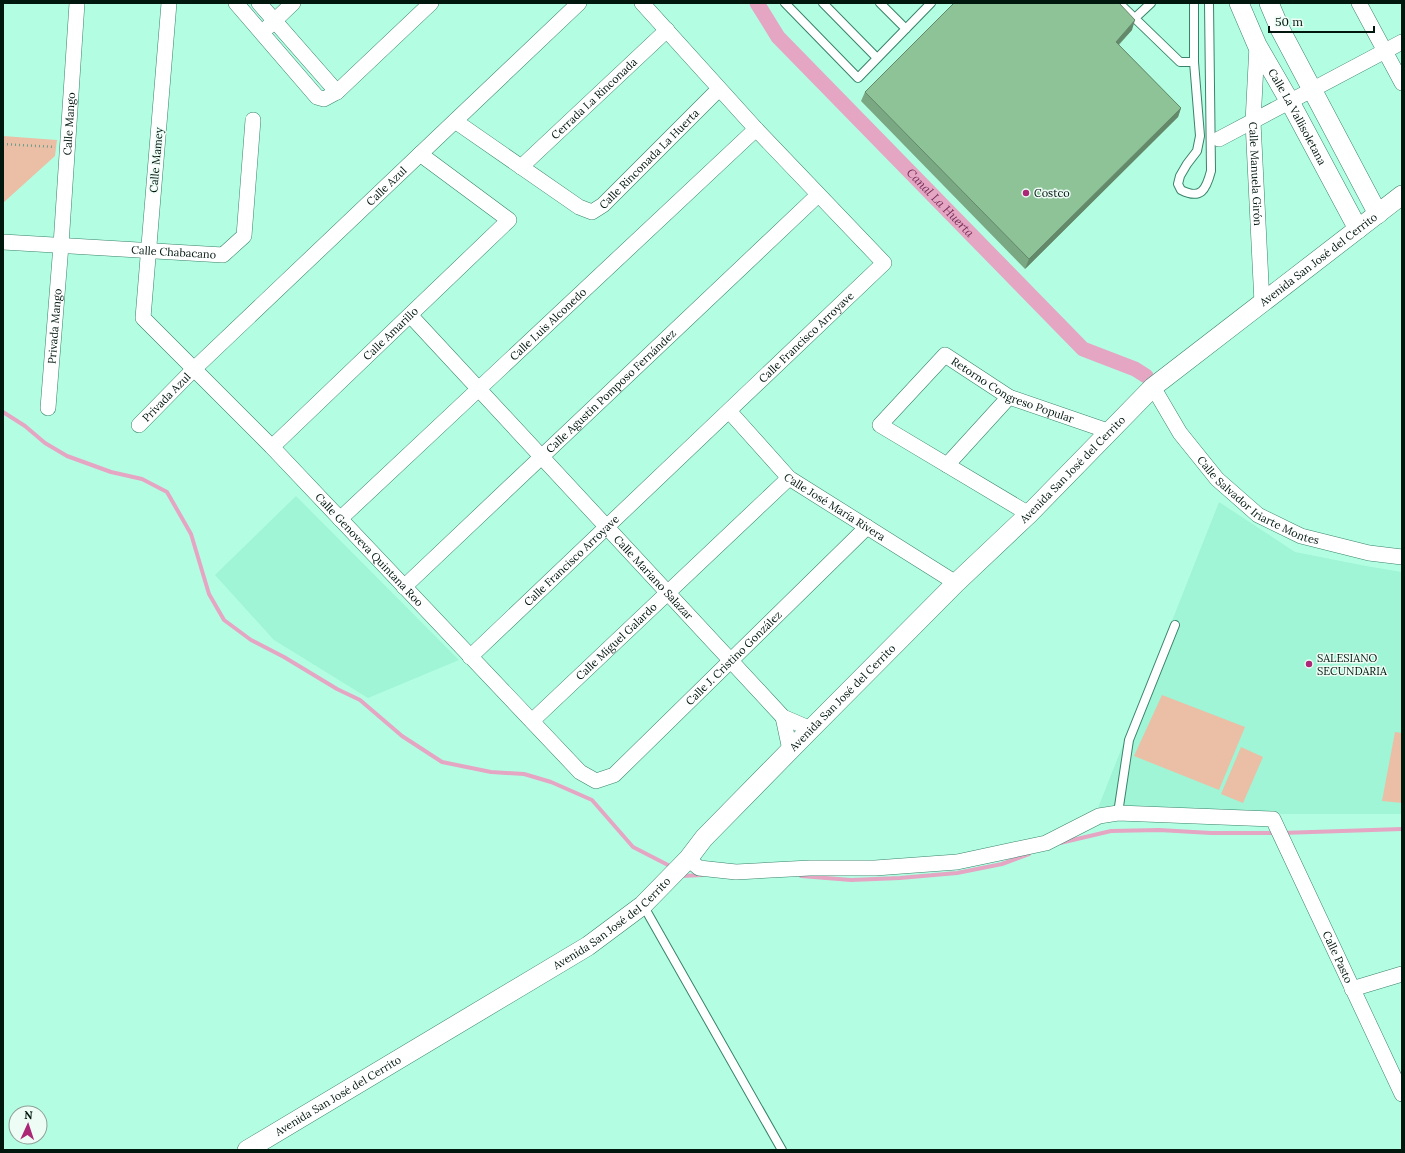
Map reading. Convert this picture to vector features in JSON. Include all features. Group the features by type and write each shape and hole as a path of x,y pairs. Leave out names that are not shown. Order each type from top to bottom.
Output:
{"street":[{"name":"Calle Mango","path":"61,245 77,3"},
{"name":"Calle Mamey","path":"143,318 169,3"},
{"path":"236,3 317,96 324,100 337,92 431,3"},
{"path":"258,3 337,92"},
{"path":"261,32 294,3"},
{"name":"Calle Azul","path":"194,370 579,3"},
{"name":"Calle Francisco Arroyave","path":"470,657 884,263 756,129 642,3"},
{"name":"Calle La Vallisoletana","path":"1239,3 1257,46 1290,102 1358,229"},
{"path":"1269,3 1280,29 1312,91 1378,214"},
{"path":"1359,3 1402,82"},
{"name":"Cerrada La Rinconada","path":"521,167 667,30"},
{"path":"1220,139 1402,42"},
{"name":"Calle Manuela Girón","path":"1257,46 1253,122 1262,303"},
{"name":"Calle Rinconada La Huerta","path":"455,121 578,207 592,212 603,205 719,89"},
{"name":"Calle Chabacano","path":"3,242 222,255 244,236 253,120"},
{"name":"Calle Luis Alconedo","path":"340,520 756,129"},
{"name":"Calle Amarillo","path":"272,447 509,220 420,154"},
{"name":"Calle Agustín Pomposo Fernández","path":"404,587 818,195"},
{"name":"Avenida San José del Cerrito","path":"247,1150 588,946 643,905 688,859 704,838 810,729 956,583 1029,514 1108,431 1153,387 1402,195"},
{"name":"Privada Mango","path":"48,408 61,245"},
{"name":"Calle Mariano Salazar","path":"410,314 783,717 810,729"},
{"name":"Calle Genoveva Quintana Roo","path":"143,318 272,447 580,772 596,781"},
{"name":"Retorno Congreso Popular","path":"1029,514 880,425 945,355 1009,398 1108,431"},
{"name":"Privada Azul","path":"139,425 194,370"},
{"name":"Calle Salvador Iriarte Montes","path":"1153,387 1180,433 1217,479 1258,515 1301,536 1369,553 1402,557"},
{"path":"947,465 1009,398"},
{"name":"Calle José María Rivera","path":"729,411 789,478 956,583"},
{"name":"Calle Miguel Galardo","path":"532,721 789,478"},
{"name":"Calle J. Cristino González","path":"596,781 614,775 867,528"},
{"path":"783,717 790,750"},
{"path":"688,859 699,868 736,872 810,868 875,868 957,862 1046,843 1099,816 1118,813"},
{"name":"Calle Pasto","path":"1118,813 1275,823 1402,1094"},
{"path":"1352,989 1402,974"}],"lane":[{"path":"785,3 858,78 931,3"},
{"path":"823,3 877,58"},
{"path":"880,3 906,29"},
{"path":"1120,3 1180,62 1194,62"},
{"path":"1135,18 1151,3"},
{"path":"1194,3 1194,62 1200,136 1197,151 1180,176 1178,184 1181,190 1194,194 1202,192 1207,186 1210,171 1209,3"},
{"path":"1118,813 1128,740 1175,625"},
{"path":"643,905 782,1150"}],"path":[{"path":"3,144 67,148"}],"shaded area":[{"path":"3,136 57,140 55,156 3,203"},
{"path":"296,496 459,660 368,698 274,640 215,575"},
{"path":"1219,502 1295,552 1402,572 1402,814 1259,814 1098,808"},
{"path":"1162,695 1245,727 1219,790 1134,756"},
{"path":"1395,732 1402,733 1402,803 1382,801"},
{"path":"1241,747 1263,757 1243,803 1221,794"}],"building":[{"name":"Costco","path":"954,3 1119,3 1135,20 1116,42 1181,108 1029,259 865,92"}],"waterway":[{"name":"Canal La Huerta","path":"757,3 778,37 1083,349 1135,369 1146,376"},
{"path":"3,412 25,426 45,443 67,456 111,472 142,479 167,492 191,534 209,594 224,620 251,640 284,657 337,689 360,700 402,736 442,762 491,772 524,774 551,782 592,800 633,847 668,865"},
{"path":"1282,833 1402,829"},
{"path":"1060,843 1111,831 1159,830 1211,833 1276,833"},
{"path":"801,876 851,880 900,878 957,873 1002,864 1029,854"},
{"path":"682,876 702,875"}],"place":[{"name":"Costco","path":"1026,193"},
{"name":"SALESIANO SECUNDARIA","path":"1309,664"}]}
